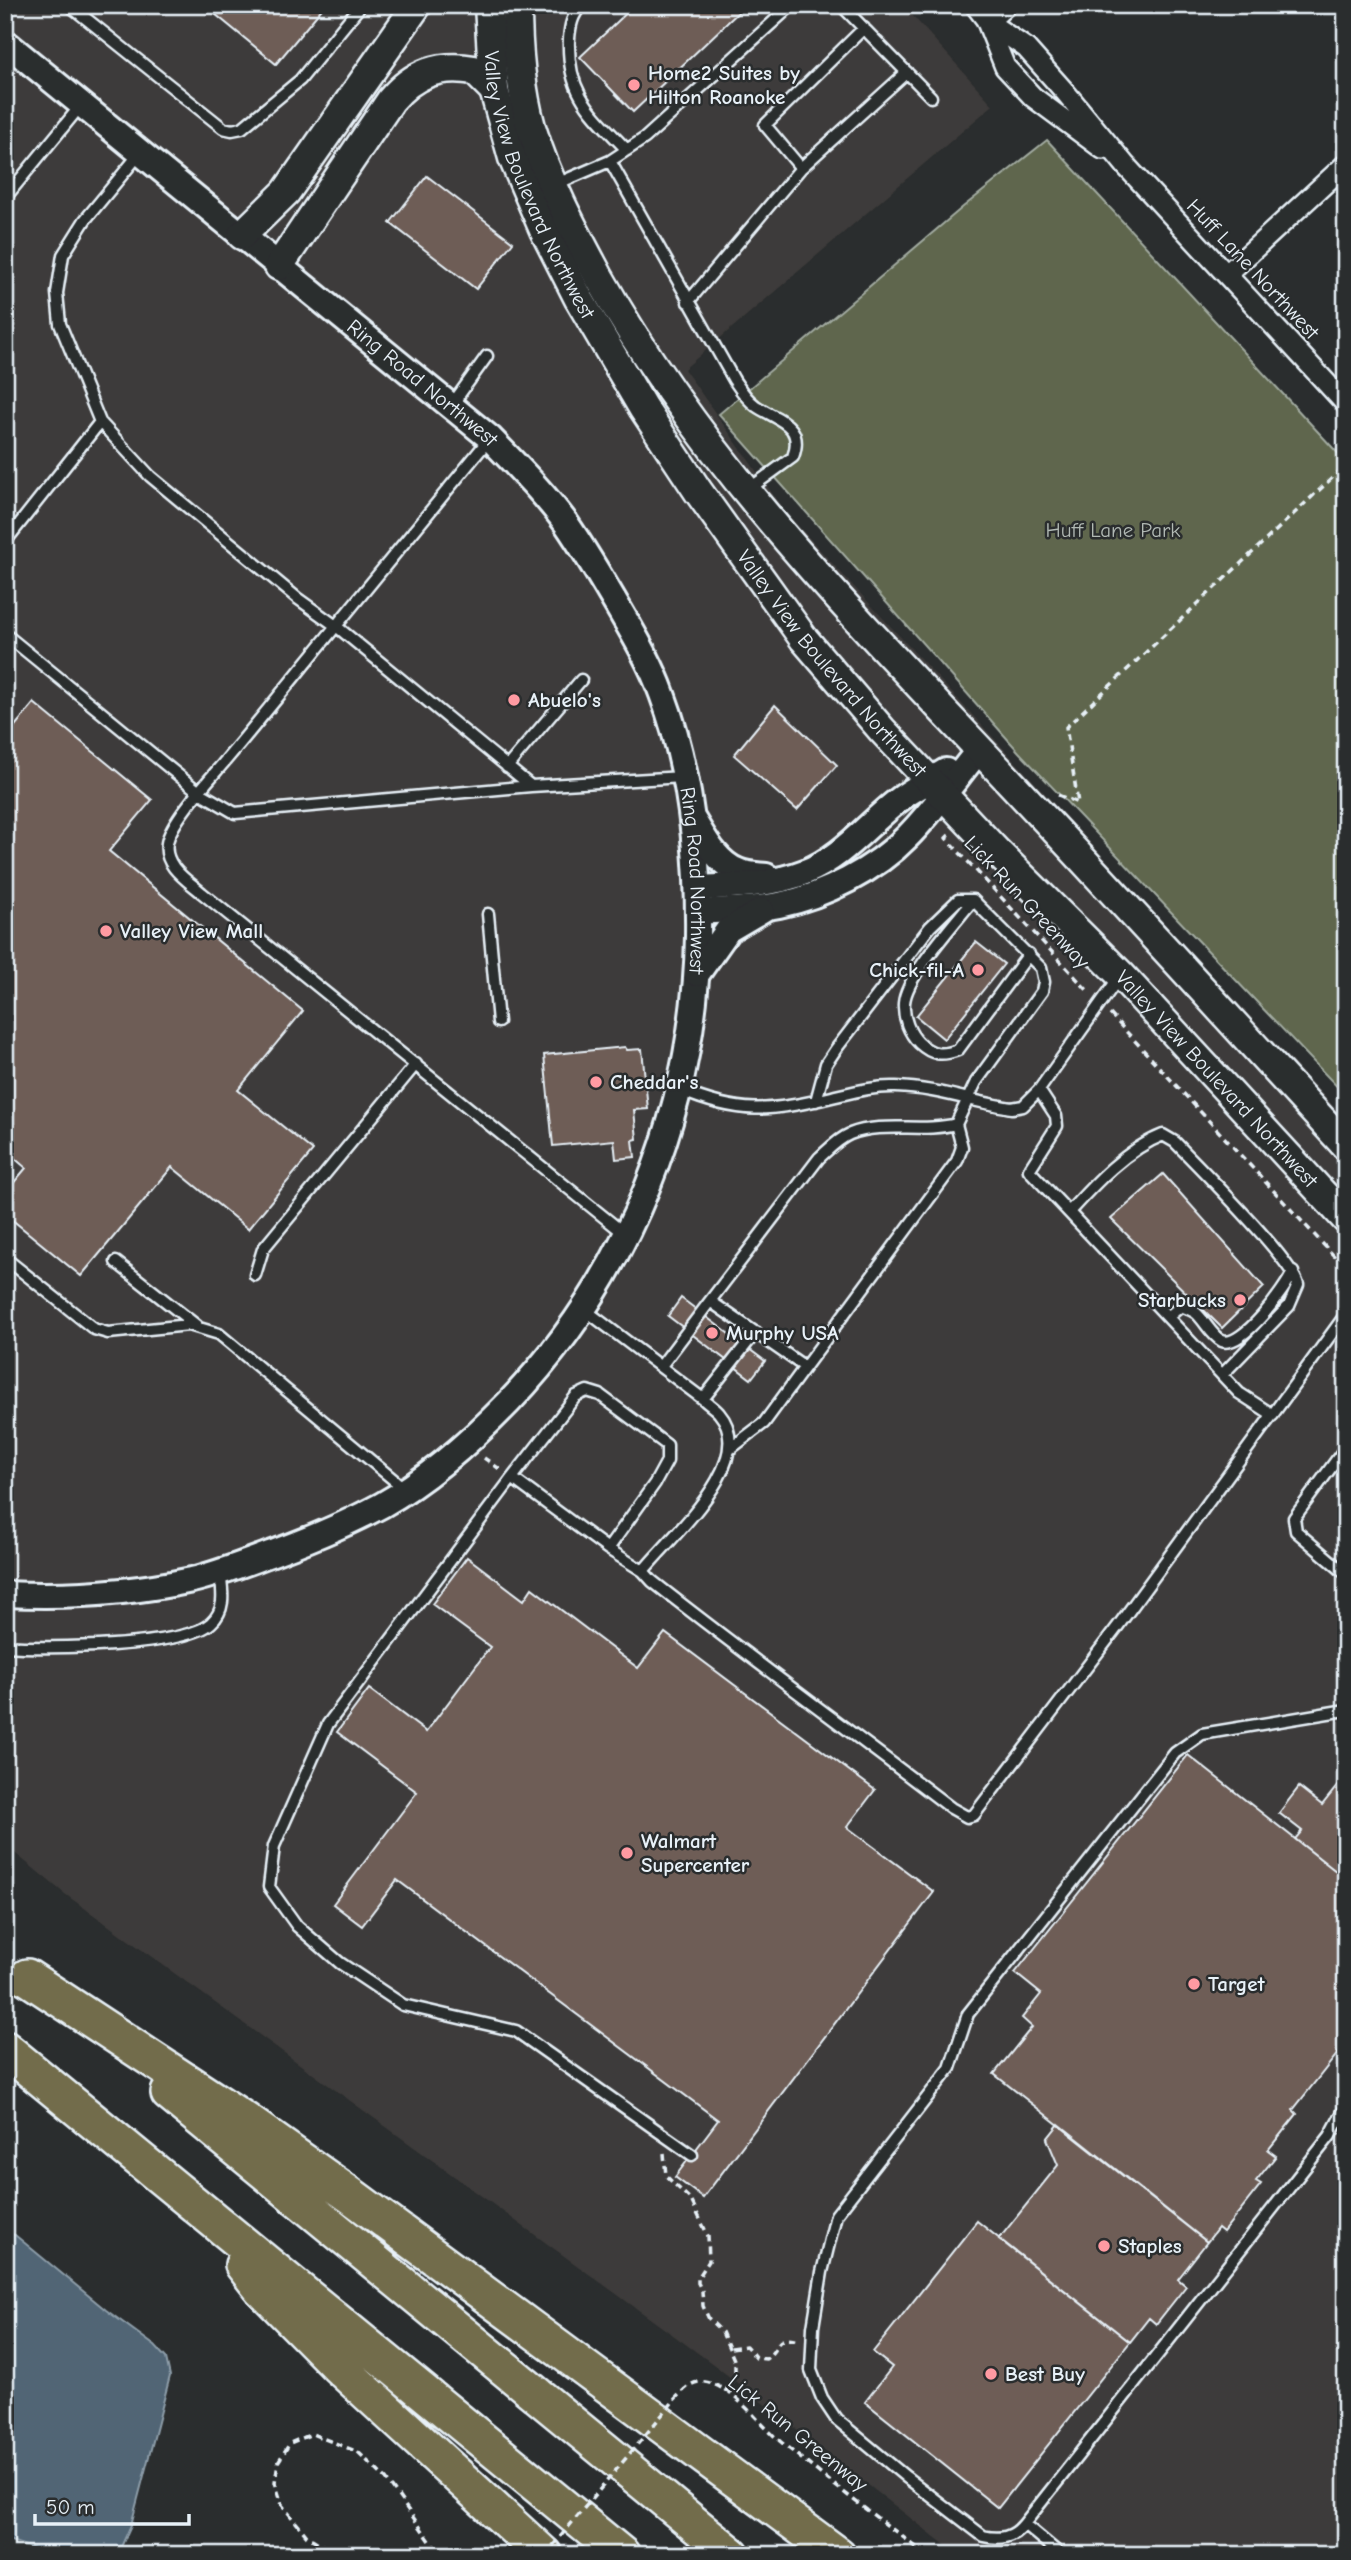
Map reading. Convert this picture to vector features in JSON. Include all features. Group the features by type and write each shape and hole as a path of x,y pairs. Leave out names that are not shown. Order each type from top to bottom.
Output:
{"highway":[{"path":"16,1968 732,2555"},
{"path":"16,1968 246,2121 353,2197 838,2555"},
{"path":"5,2049 622,2555"},
{"path":"190,2200 261,2288 328,2355 545,2555"}],"main road":[{"path":"242,235 286,192 417,5"},
{"name":"Valley View Boulevard Northwest","path":"489,5 494,90 513,158 544,230 607,347 643,408 698,491 804,639 882,730 1121,975 1346,1219"},
{"name":"Valley View Boulevard Northwest","path":"517,5 517,45 523,90 531,126 553,186 575,234 645,353 708,443 746,491 979,750 1346,1146"},
{"path":"279,266 403,86 430,71 457,68 474,70 494,90"},
{"path":"607,347 689,441 724,489 738,495 746,491"}],"street":[{"name":"Huff Lane Northwest","path":"963,5 1026,48 1126,166 1346,404"},
{"name":"Huff Lane Northwest","path":"975,5 988,22 1005,67 1033,97 1126,166"},
{"path":"988,22 1006,5"},
{"name":"Ring Road Northwest","path":"5,41 490,438 529,478 565,522 608,589 646,656 662,694 685,777 698,900 697,974 691,1027 679,1090 652,1177 627,1236 584,1309 534,1375 482,1430 406,1490 381,1506 332,1529 220,1572 151,1587 95,1594 5,1594"},
{"path":"1227,274 1346,164"},
{"path":"697,974 728,930 751,915 846,880 882,858 905,839 936,788 979,750"},
{"path":"698,900 807,872 834,856 897,801 936,788"},
{"path":"691,818 707,844 722,861 738,872 765,876 795,875"},
{"path":"698,900 773,905"}],"lane":[{"path":"71,6 222,128 232,130 242,128 300,80 361,5"},
{"path":"582,5 572,20 569,50 571,73 581,100 627,150"},
{"path":"553,186 610,161 645,138 792,5"},
{"path":"841,5 931,97"},
{"path":"802,168 765,125 864,28"},
{"path":"688,302 802,168 907,72"},
{"path":"5,198 82,104"},
{"path":"141,152 85,220 63,255 57,293 60,324 100,422 149,476 531,786"},
{"path":"610,161 688,302 748,399 788,424 793,430 796,450 793,457 746,491"},
{"path":"451,406 487,356"},
{"path":"5,542 100,422"},
{"path":"490,438 198,792 170,832 166,844 167,857 173,868 627,1236"},
{"path":"5,634 198,792 235,813 531,786 685,777"},
{"path":"507,767 581,680"},
{"path":"730,1449 764,1423 957,1161 962,1147 956,1124 966,1098 1042,990 1044,982 1041,968 973,900 958,900 930,927 826,1064 816,1101"},
{"path":"973,900 939,941 912,982 904,1001 906,1024 917,1042 933,1054 947,1055 958,1050 1028,954"},
{"path":"488,914 498,1022"},
{"path":"679,1090 726,1106 757,1110 786,1108 874,1087 928,1089 1012,1108 1023,1106 1039,1090 1121,975"},
{"path":"255,1275 263,1249 416,1065"},
{"path":"1039,1090 1056,1116 1057,1126 1029,1170 1222,1375 1240,1393 1273,1415"},
{"path":"661,1366 819,1158 835,1143 851,1133 880,1129 939,1129 956,1124"},
{"path":"1069,1212 1145,1142 1163,1135 1175,1142 1293,1272 1298,1285 1289,1306 1222,1375"},
{"path":"5,1258 94,1329 108,1333 189,1325 219,1334 406,1490"},
{"path":"116,1262 198,1326"},
{"path":"1168,1317 1181,1306 1195,1312 1221,1340 1230,1342 1259,1319 1286,1288 1293,1272"},
{"path":"710,1301 805,1367"},
{"path":"584,1309 703,1399 723,1419 728,1432 730,1449 727,1462 710,1491 643,1571"},
{"path":"512,1478 608,1549 643,1571 770,1674 951,1808 967,1817 974,1815 1118,1626 1346,1314"},
{"path":"703,1399 756,1332"},
{"path":"608,1549 655,1483 667,1461 667,1445 600,1395 587,1391 576,1395 327,1724 274,1846 269,1888 297,1926 340,1963 403,2005 516,2031 692,2155"},
{"path":"1346,1447 1294,1518 1296,1531 1346,1574"},
{"path":"5,1646 86,1647 131,1644 201,1630 220,1612 223,1600 220,1572"},
{"path":"1346,1710 1202,1734 1175,1753 968,2014 950,2068 836,2215 822,2272 811,2370 822,2398 836,2419 983,2536 1007,2538 1019,2531 1330,2136 1346,2106"},
{"path":"1024,2524 1062,2555"}],"path":[{"path":"1048,792 1078,803 1066,727 1346,465"},
{"name":"Lick Run Greenway","path":"950,834 946,838 1346,1269"},
{"path":"455,1453 480,1454 512,1478"},
{"path":"661,2133 666,2176 691,2200 708,2236 709,2260 698,2278 703,2305 709,2319 722,2332 735,2362 735,2376 725,2392"},
{"path":"731,2348 746,2346 756,2358 766,2359 779,2341 785,2338 813,2344"},
{"name":"Lick Run Greenway","path":"545,2555 672,2403 694,2383 703,2382 713,2384 725,2392 748,2410 778,2441 926,2555"},
{"path":"338,2555 307,2536 282,2505 275,2483 278,2462 290,2442 312,2434 358,2452 386,2479 440,2555"}],"shaded area":[{"path":"5,5 903,5 993,105 684,369 786,513 1346,1120 1346,2555 958,2555 713,2364 65,1894 5,1845"}],"green space":[{"name":"Huff Lane Park","path":"1047,140 1346,462 1346,1096 1019,752 719,414 963,207"}],"water":[{"path":"5,2231 15,2235 106,2310 155,2346 166,2358 170,2376 131,2525 122,2545 110,2555 52,2555 5,2539"}],"building":[{"path":"204,5 325,5 276,64"},
{"name":"Home2 Suites by Hilton Roanoke","path":"635,5 746,5 633,112 580,57"},
{"path":"427,176 513,242 476,289 390,223"},
{"name":"Valley View Mall","path":"34,703 152,800 109,851 303,1011 238,1090 313,1151 248,1229 172,1167 81,1276 5,1214 5,1193 26,1168 5,1150 5,1105 10,1100 5,1096 5,738"},
{"path":"775,705 837,765 797,810 734,755"},
{"path":"976,942 1004,964 944,1039 916,1016"},
{"name":"Cheddar's","path":"625,1047 627,1050 642,1049 648,1109 634,1110 637,1139 633,1140 635,1157 616,1159 614,1140 553,1146 544,1055"},
{"path":"1163,1174 1264,1287 1222,1328 1111,1219"},
{"path":"681,1298 765,1361 751,1379 668,1316"},
{"name":"Walmart Supercenter","path":"467,1557 524,1600 532,1588 638,1668 665,1633 875,1790 847,1827 934,1892 703,2198 675,2177 718,2120 397,1880 362,1926 333,1904 417,1792 337,1732 369,1689 426,1732 490,1647 432,1604"},
{"path":"1188,1755 1346,1879 1346,2024 1343,2028 1346,2030 1346,2043 1293,2110 1297,2114 1268,2150 1276,2156 1256,2181 1261,2184 1223,2232 1218,2228 1207,2242 994,2074 1032,2027 1022,2018 1041,1994 1015,1973"},
{"path":"1346,1775 1346,1879 1295,1839 1302,1831 1279,1813 1299,1787 1322,1805"},
{"path":"1059,2124 1207,2242 1178,2279 1186,2286 1156,2324 1149,2318 1130,2342 999,2239 1058,2165 1047,2139"},
{"path":"977,2221 1130,2342 998,2508 865,2402 892,2367 873,2352"}],"place":[{"name":"Home2 Suites by Hilton Roanoke","path":"634,85"},
{"name":"Abuelo's","path":"514,700"},
{"name":"Valley View Mall","path":"106,931"},
{"name":"Chick-fil-A","path":"978,970"},
{"name":"Cheddar's","path":"596,1082"},
{"name":"Starbucks","path":"1240,1300"},
{"name":"Murphy USA","path":"712,1333"},
{"name":"Walmart Supercenter","path":"627,1853"},
{"name":"Target","path":"1194,1984"},
{"name":"Staples","path":"1104,2246"},
{"name":"Best Buy","path":"991,2374"}]}
